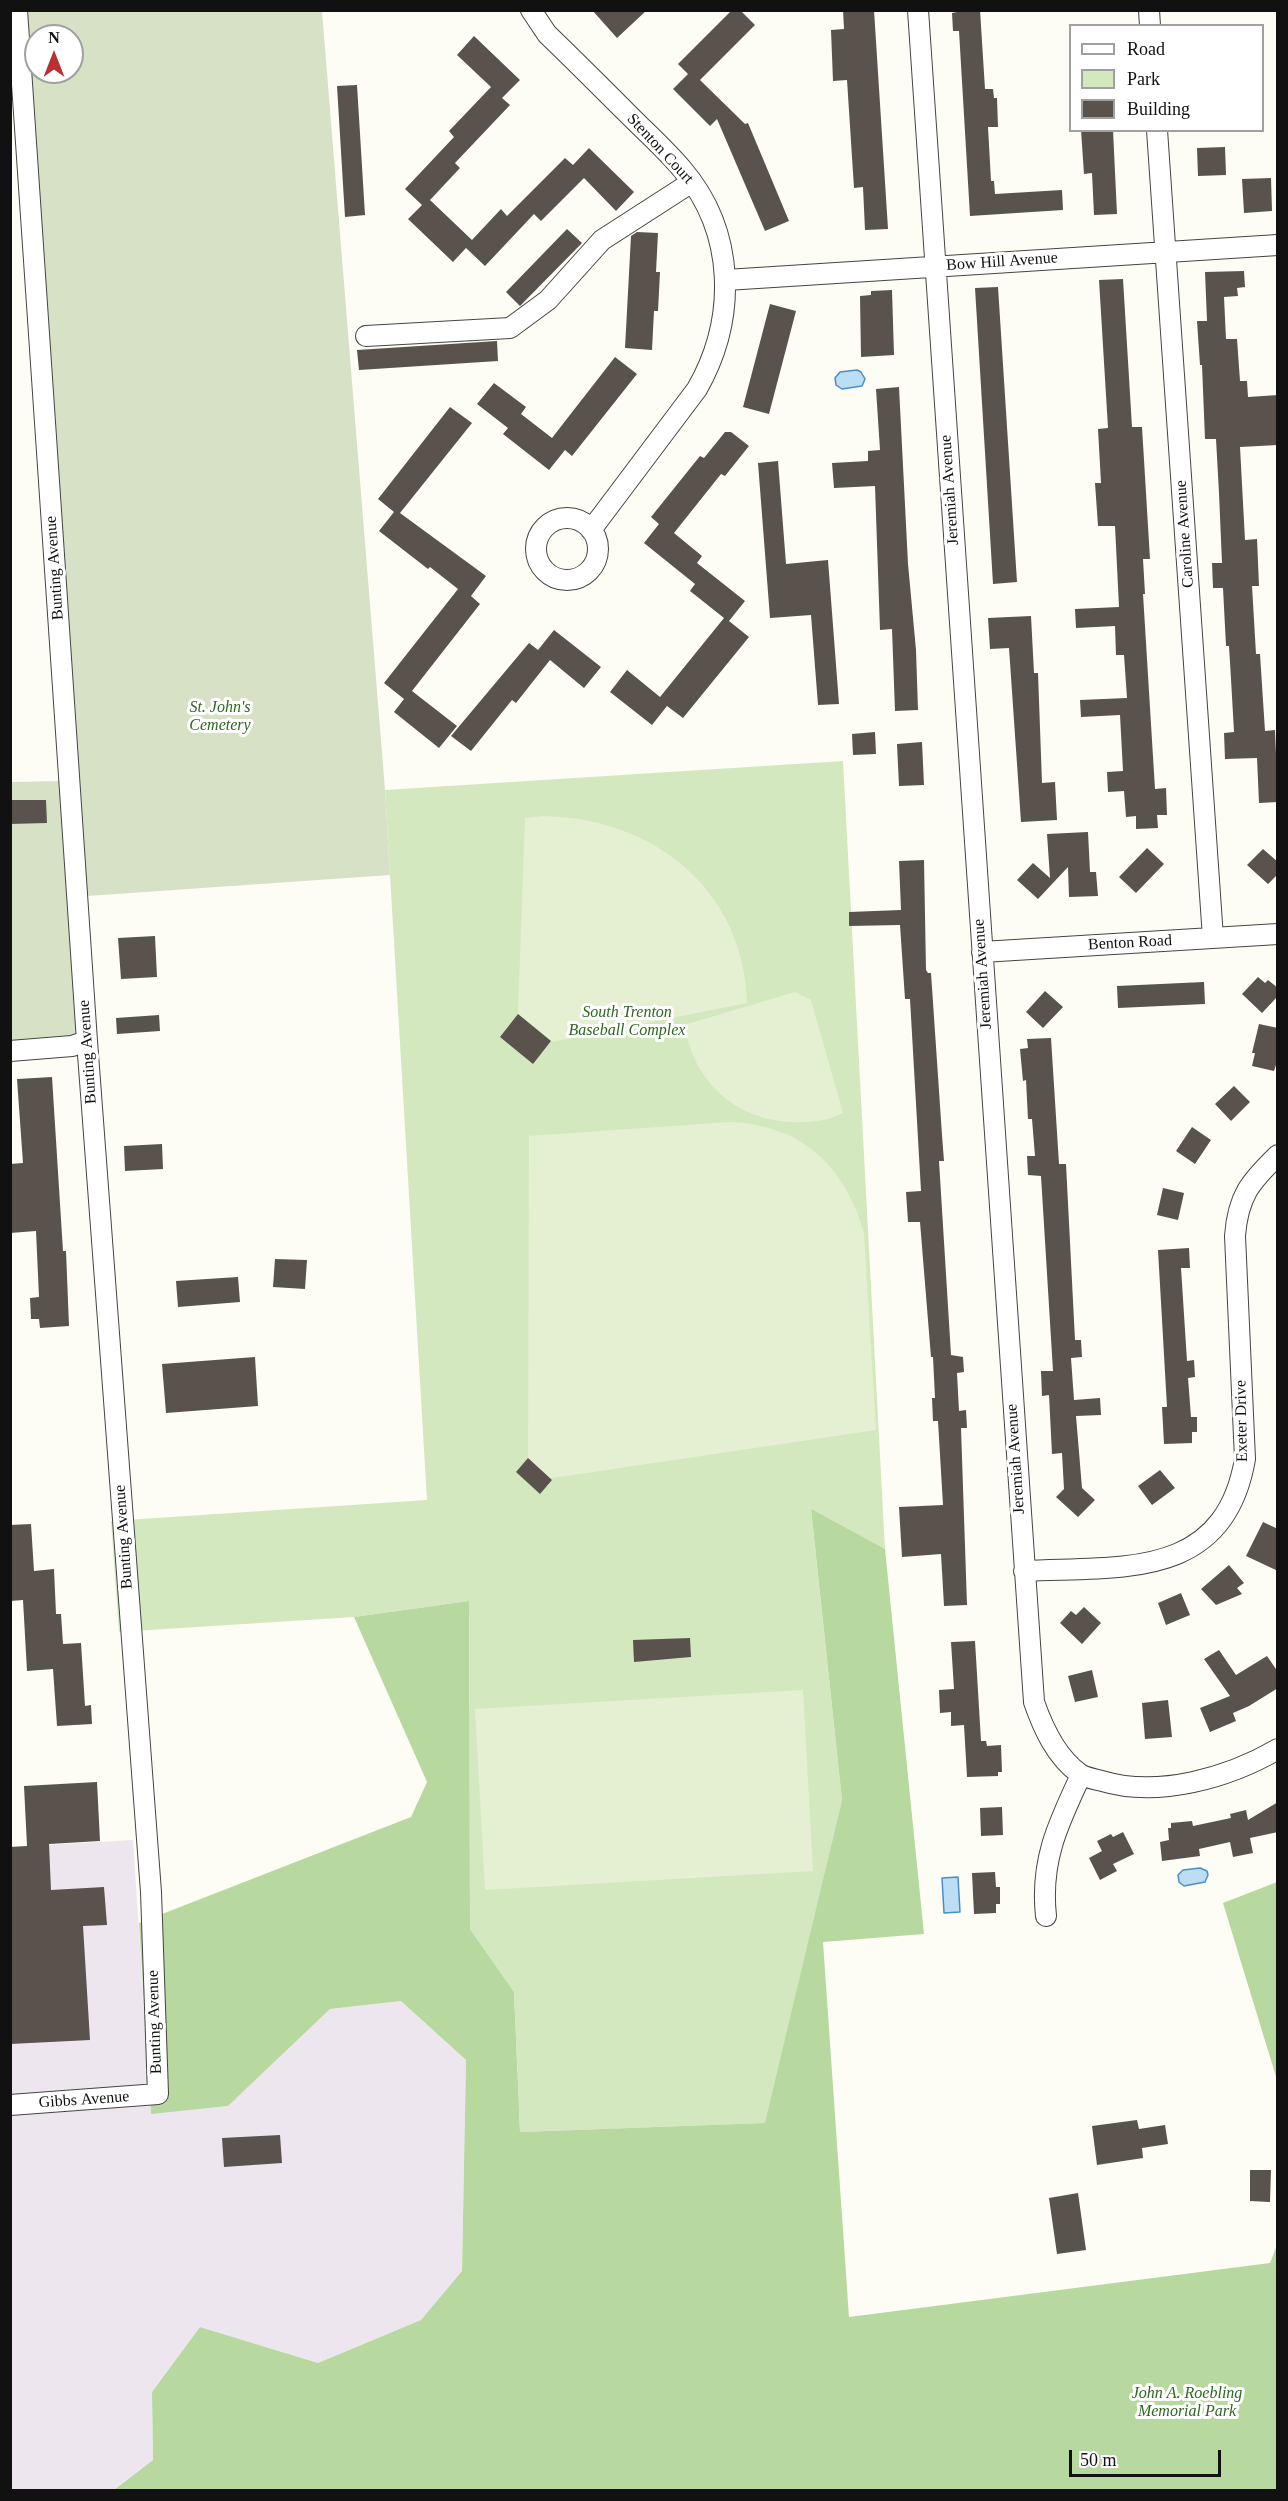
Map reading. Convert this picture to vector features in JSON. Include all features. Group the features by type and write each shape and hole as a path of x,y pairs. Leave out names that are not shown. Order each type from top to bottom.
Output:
{"street":[{"name":"Bunting Avenue","path":"17,10 18,147 151,1892 158,2094"},
{"name":"Stenton Court","path":"531,10 547,34 682,169 692,182 714,222 722,250 726,280 725,311 719,342 706,373 697,389 591,530"},
{"name":"Jeremiah Avenue","path":"918,10 1034,1702 1042,1725 1054,1746 1081,1775"},
{"name":"Caroline Avenue","path":"1157,132 1213,938"},
{"path":"366,336 510,328 548,300 602,240 692,182"},
{"name":"Bow Hill Avenue","path":"726,280 1278,245"},
{"name":"Benton Road","path":"982,952 1278,934"},
{"path":"10,1051 72,1046 87,1041"},
{"name":"Exeter Drive","path":"1024,1571 1155,1562 1180,1554 1202,1541 1219,1524 1232,1505 1241,1482 1245,1459 1236,1217 1242,1197 1253,1179 1278,1155"},
{"path":"1046,1916 1043,1891 1047,1861 1056,1828 1081,1775 1109,1783 1155,1787 1212,1779 1244,1768 1278,1749"},
{"name":"Gibbs Avenue","path":"10,2105 158,2094"}],"shaded area":[{"path":"133,1840 151,2113 228,2106 330,2009 401,2001 466,2060 462,2271 421,2320 318,2363 200,2327 152,2392 153,2460 114,2490 11,2490 11,1847"}],"green space":[{"name":"St. John's Cemetery","path":"12,11 322,11 390,875 73,897 83,1056 11,1061 11,782 64,781"},
{"name":"South Trenton Baseball Complex","path":"843,761 885,1549 811,1510 842,1800 766,2123 520,2132 514,1992 470,1929 469,1601 354,1617 119,1632 111,1521 427,1500 385,790"},
{"path":"544,816 584,820 621,830 655,846 685,868 710,894 729,926 742,962 747,1003 552,1042 518,1014 525,818"},
{"path":"795,992 811,1000 843,1113 825,1120 799,1122 772,1120 752,1114 735,1105 707,1080 689,1045 684,1025"},
{"path":"730,1122 779,1131 799,1141 832,1169 856,1209 864,1233 876,1430 546,1479 528,1458 529,1136"},
{"name":"John A. Roebling Memorial Park","path":"811,1509 885,1549 924,1934 823,1942 849,2317 1270,2263 1277,2245 1277,2490 114,2490 153,2460 152,2392 200,2327 318,2363 421,2320 462,2271 466,2060 401,2001 330,2009 228,2106 151,2114 139,1923 411,1817 427,1782 354,1617 469,1601 470,1929 514,1992 520,2132 765,2123 842,1800"},
{"path":"803,1690 813,1871 485,1890 475,1709"},
{"path":"1277,1882 1277,2080 1223,1903"}],"water":[{"path":"857,370 865,379 862,386 842,389 836,385 835,378 840,372"},
{"path":"1200,1868 1207,1871 1205,1882 1184,1886 1179,1882 1178,1875 1183,1870"},
{"path":"958,1877 960,1912 944,1913 942,1878"}],"building":[{"path":"592,10 647,10 617,38"},
{"path":"732,10 740,10 755,25 700,80 745,124 748,123 789,221 765,231 717,119 710,126 673,89 688,74 678,64"},
{"path":"843,10 874,10 888,229 865,230 863,187 854,188 847,80 833,81 831,30 844,29"},
{"path":"957,10 980,10 985,89 993,89 994,98 997,98 998,127 988,127 991,181 994,181 995,194 1062,190 1063,210 970,216 959,31 953,31 952,13"},
{"path":"474,36 520,80 502,98 510,105 455,163 460,168 430,200 472,240 501,209 507,216 565,158 573,165 589,148 634,192 616,211 584,178 541,221 534,214 485,266 466,248 453,262 408,219 422,205 405,189 454,137 449,131 491,87 457,55"},
{"path":"357,85 365,215 345,217 337,86"},
{"path":"1081,132 1113,132 1117,214 1094,215 1092,173 1084,174"},
{"path":"1225,147 1226,175 1198,176 1197,148"},
{"path":"1271,178 1272,211 1244,213 1242,179"},
{"path":"567,229 582,243 520,306 506,292"},
{"path":"637,232 658,233 656,272 660,272 658,311 654,311 652,350 625,348 631,236"},
{"path":"1244,271 1245,287 1237,288 1238,296 1224,297 1226,339 1237,339 1240,381 1247,381 1248,397 1278,395 1278,445 1240,447 1245,540 1257,539 1259,586 1252,586 1256,654 1260,654 1265,731 1275,730 1278,802 1259,803 1257,758 1225,759 1224,733 1234,732 1223,588 1213,588 1212,563 1222,563 1216,439 1205,439 1202,365 1200,365 1197,321 1207,321 1205,272"},
{"path":"1123,279 1132,427 1142,427 1150,559 1143,559 1145,594 1143,594 1155,789 1166,788 1167,815 1157,815 1158,828 1136,829 1136,816 1126,817 1124,791 1108,792 1107,772 1123,771 1120,715 1081,717 1080,700 1127,698 1124,655 1116,655 1115,626 1076,628 1075,609 1119,607 1115,526 1098,526 1095,483 1101,483 1098,429 1108,428 1099,280"},
{"path":"998,287 1017,582 993,584 975,288"},
{"path":"892,290 894,355 861,357 860,296 871,295 871,291"},
{"path":"770,304 796,311 769,414 743,407"},
{"path":"497,341 498,361 359,370 357,350"},
{"path":"615,357 637,374 572,456 565,450 549,470 503,434 508,428 477,404 494,383 526,407 521,414 552,438"},
{"path":"899,387 918,710 895,711 892,629 880,630 875,486 834,488 832,463 868,461 868,451 880,450 876,389"},
{"path":"450,407 472,423 400,513 486,576 471,596 480,604 412,691 457,726 439,748 394,712 404,699 384,683 458,589 379,531 394,512 378,499"},
{"path":"725,432 731,432 749,446 725,476 721,474 674,533 702,556 697,563 745,601 729,621 749,637 683,718 667,706 652,725 610,692 627,670 660,697 724,618 690,591 695,584 644,543 659,524 651,517 700,456 704,458"},
{"path":"778,461 786,564 828,560 839,704 818,705 811,615 770,618 758,463"},
{"path":"1031,616 1034,673 1038,673 1042,783 1055,782 1057,820 1021,822 1009,648 990,649 988,618"},
{"path":"554,630 601,667 584,688 550,660 516,703 512,700 471,751 451,736 529,643 538,650"},
{"path":"875,732 876,754 853,755 852,734"},
{"path":"922,742 924,785 899,786 897,744"},
{"path":"10,800 46,800 47,823 10,824"},
{"path":"1088,832 1090,872 1096,872 1098,896 1069,897 1068,867 1038,899 1017,880 1033,863 1050,878 1047,834"},
{"path":"1147,848 1164,864 1136,893 1119,877"},
{"path":"1263,849 1278,862 1278,874 1268,884 1247,865"},
{"path":"924,860 926,970 931,973 944,1161 939,1161 951,1355 963,1357 964,1372 957,1373 959,1411 966,1410 967,1428 961,1428 967,1605 944,1606 941,1554 902,1557 899,1507 943,1505 938,1421 933,1421 932,1398 935,1398 933,1357 931,1357 920,1222 908,1222 906,1192 921,1191 910,999 905,999 900,925 849,926 849,912 901,910 899,861"},
{"path":"155,936 157,977 121,979 118,938"},
{"path":"1258,977 1265,983 1268,980 1278,988 1278,996 1262,1013 1242,994"},
{"path":"1204,982 1205,1004 1118,1008 1117,986"},
{"path":"1045,991 1063,1007 1043,1028 1026,1012"},
{"path":"518,1014 551,1041 533,1064 500,1037"},
{"path":"159,1015 160,1031 117,1034 116,1018"},
{"path":"1259,1024 1278,1028 1278,1059 1274,1071 1252,1066 1255,1053 1252,1053"},
{"path":"1051,1038 1059,1164 1066,1164 1075,1340 1081,1340 1082,1357 1071,1358 1074,1400 1100,1398 1101,1415 1076,1416 1082,1488 1095,1500 1078,1517 1056,1497 1064,1489 1062,1453 1052,1454 1049,1395 1042,1396 1041,1371 1053,1371 1041,1176 1028,1175 1027,1156 1035,1156 1032,1119 1028,1119 1026,1080 1023,1081 1020,1049 1028,1048 1027,1039"},
{"path":"52,1077 63,1251 66,1251 69,1326 40,1328 39,1319 31,1319 30,1298 39,1297 36,1231 10,1233 10,1164 23,1163 17,1079"},
{"path":"1234,1086 1250,1102 1231,1121 1215,1104"},
{"path":"1192,1127 1211,1140 1195,1164 1176,1151"},
{"path":"162,1144 163,1169 125,1171 124,1146"},
{"path":"1163,1188 1184,1193 1178,1220 1157,1215"},
{"path":"1189,1248 1190,1268 1181,1268 1187,1361 1194,1360 1195,1377 1188,1378 1191,1417 1197,1417 1197,1432 1192,1432 1192,1443 1164,1444 1162,1407 1167,1407 1158,1250"},
{"path":"275,1259 307,1260 305,1289 273,1287"},
{"path":"238,1277 240,1302 178,1307 176,1281"},
{"path":"255,1357 258,1406 166,1413 162,1364"},
{"path":"528,1458 552,1480 540,1494 516,1472"},
{"path":"1160,1470 1175,1488 1152,1505 1138,1486"},
{"path":"1263,1522 1278,1529 1278,1571 1246,1556"},
{"path":"31,1524 34,1571 54,1569 56,1614 61,1614 63,1644 81,1643 85,1706 91,1705 92,1724 57,1726 53,1669 27,1671 23,1600 10,1601 10,1525"},
{"path":"1229,1565 1244,1583 1237,1588 1242,1594 1216,1605 1201,1589"},
{"path":"1181,1593 1190,1615 1166,1625 1158,1603"},
{"path":"1084,1607 1101,1623 1082,1644 1060,1623 1071,1611 1076,1615"},
{"path":"690,1638 691,1657 634,1662 633,1640"},
{"path":"975,1641 981,1741 986,1741 987,1746 1001,1745 1002,1772 998,1772 998,1776 967,1777 964,1725 951,1726 951,1712 940,1713 939,1690 954,1689 951,1642"},
{"path":"1219,1650 1236,1675 1267,1656 1278,1672 1278,1688 1233,1713 1236,1721 1210,1732 1200,1708 1230,1696 1204,1659"},
{"path":"1092,1670 1098,1697 1075,1702 1068,1676"},
{"path":"1168,1700 1172,1737 1145,1739 1142,1703"},
{"path":"97,1782 100,1841 49,1844 51,1890 104,1887 107,1925 83,1926 90,2040 10,2044 10,1847 27,1846 24,1786"},
{"path":"1278,1802 1278,1832 1250,1838 1253,1853 1233,1857 1230,1842 1199,1849 1200,1856 1162,1861 1160,1842 1169,1840 1168,1828 1171,1828 1171,1823 1192,1821 1193,1826 1231,1818 1230,1814 1246,1810 1248,1820"},
{"path":"1002,1807 1003,1835 981,1836 980,1808"},
{"path":"1123,1832 1134,1854 1113,1864 1117,1871 1100,1880 1089,1858 1102,1851 1097,1841 1111,1834 1113,1837"},
{"path":"995,1872 996,1887 1000,1887 1000,1904 996,1904 996,1913 974,1914 972,1873"},
{"path":"1137,2120 1139,2129 1165,2125 1168,2144 1142,2148 1143,2158 1097,2165 1092,2126"},
{"path":"280,2135 282,2163 224,2167 222,2138"},
{"path":"1250,2170 1271,2170 1270,2202 1250,2201"},
{"path":"1078,2193 1086,2250 1057,2254 1049,2198"}]}
